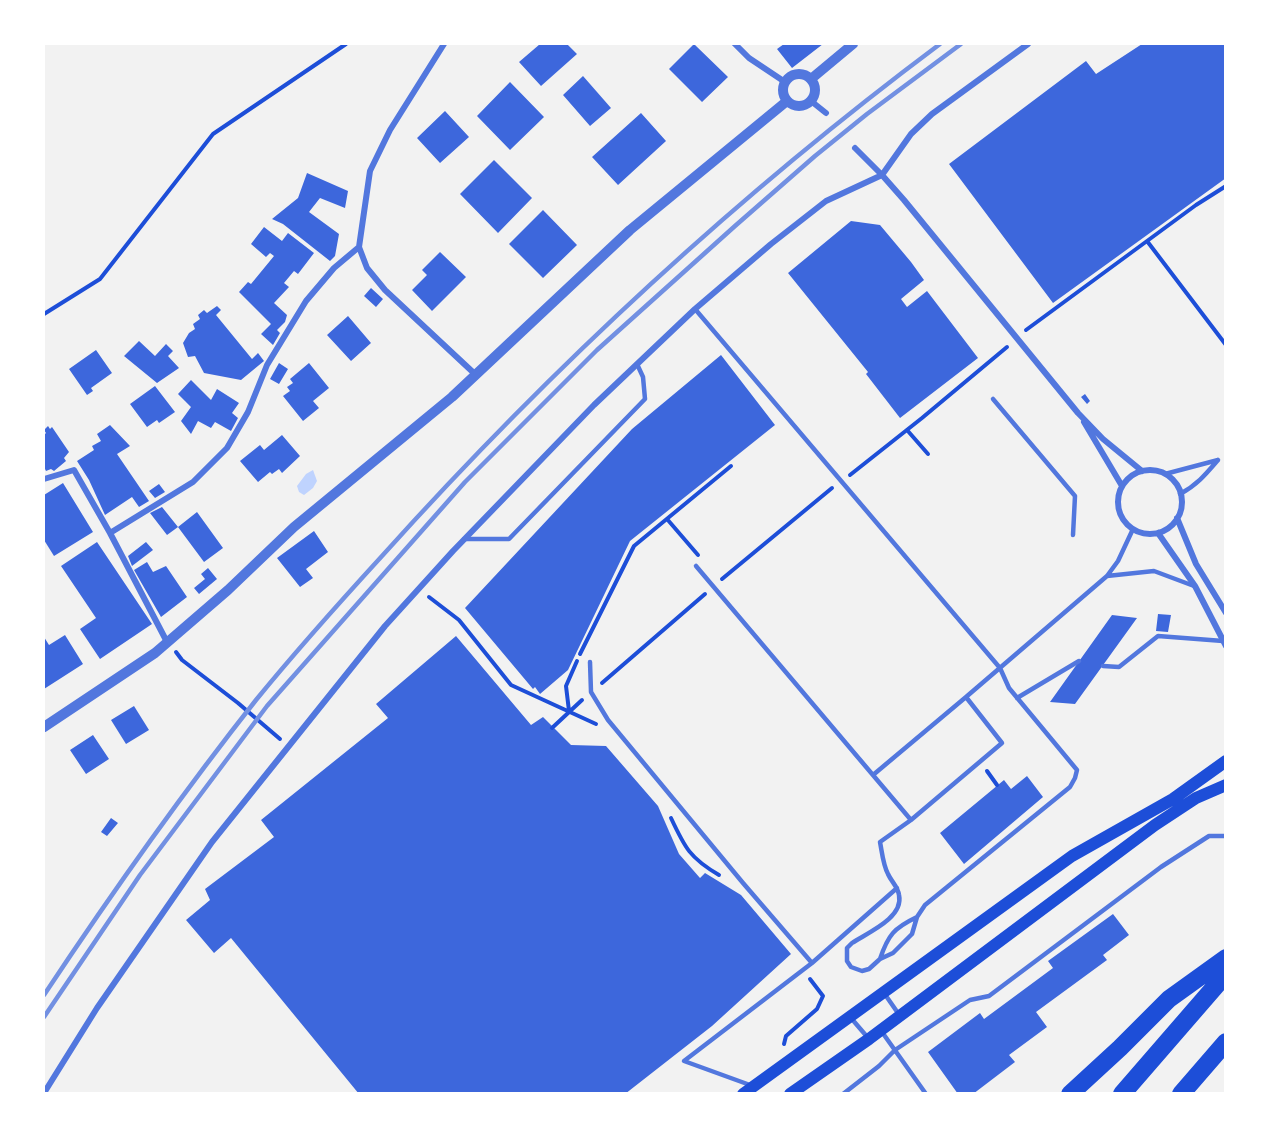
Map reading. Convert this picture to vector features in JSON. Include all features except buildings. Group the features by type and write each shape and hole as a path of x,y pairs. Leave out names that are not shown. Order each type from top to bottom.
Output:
{"highway":[{"path":"1070,1094 1169,999 1226,958"},
{"path":"1122,1094 1226,974"},
{"path":"1181,1094 1226,1042"}],"main road":[{"path":"748,1090 1072,856 1173,799 1226,761"},
{"path":"790,1094 869,1039 1155,825 1196,798 1226,785"}],"street":[{"path":"444,44 390,130 370,171 360,247 367,268 385,290 477,375"},
{"path":"735,44 749,58 785,82"},
{"path":"811,79 853,44"},
{"path":"44,1093 97,1008 212,842 385,626 464,539 586,413 695,309 771,244 826,201 882,175 911,134 932,114 1028,44"},
{"path":"802,74 811,79 815,88 811,101 806,105 796,106 787,101 783,92 788,78 802,74"},
{"path":"44,727 155,653 228,590 294,527 477,375 630,230 787,101"},
{"path":"811,101 826,113"},
{"path":"855,148 882,175 1078,412 1103,439 1142,471"},
{"path":"110,533 193,482 227,448 248,412 267,365 306,301 334,268 360,247"},
{"path":"1078,412 1122,486"},
{"path":"44,479 74,470 167,642"},
{"path":"1142,471 1158,471 1166,474 1172,479 1180,494 1181,502 1177,518 1172,524 1158,532 1141,532 1133,529 1126,523 1118,505 1118,495 1122,486 1127,479 1142,471"},
{"path":"1177,518 1196,564 1226,613"},
{"path":"1158,532 1195,586 1224,641"}],"lane":[{"path":"695,309 1000,668 1009,688 1077,770 1076,778 1070,788 930,900 917,917 912,934 893,953 869,969 862,971 851,967 845,955 847,948 888,920 899,903 897,888 886,872 880,842 911,820 1002,743 966,697"},
{"path":"464,539 509,539 645,399 643,377 637,364"},
{"path":"993,399 1075,496 1073,535"},
{"path":"1166,474 1218,460 1202,480 1180,494"},
{"path":"873,775 1107,576 1118,561 1133,529"},
{"path":"696,566 911,820"},
{"path":"1107,576 1154,571 1195,586"},
{"path":"1103,666 1119,667 1158,636 1224,641"},
{"path":"1017,698 1079,661"},
{"path":"590,662 591,692 608,720 812,963"},
{"path":"843,1094 879,1066 895,1050 969,1000 989,996 1161,867 1209,836 1226,836"},
{"path":"748,1090 684,1061 812,963 897,888"},
{"path":"880,960 890,935 897,927 917,917"},
{"path":"883,992 900,1016"},
{"path":"850,1016 869,1039"},
{"path":"881,1030 926,1094"}],"path":[{"path":"44,314 100,279 213,134 346,44"},
{"path":"714,574 720,581 1017,338 1196,205 1226,186"},
{"path":"1148,241 1226,345"},
{"path":"907,430 928,454"},
{"path":"569,711 566,686 634,546 731,466"},
{"path":"667,519 702,560"},
{"path":"552,728 714,587"},
{"path":"427,596 459,620 511,685 596,724 603,733"},
{"path":"167,642 182,660 238,703 289,747"},
{"path":"669,813 683,843 695,860 721,876"},
{"path":"791,1058 783,1045 786,1036 817,1009 823,996 803,970"}],"water":[{"path":"313,470 317,481 313,488 304,495 299,492 297,486 306,474"}],"railway":[{"path":"44,995 147,845 256,700 334,609 446,486 580,351 719,223 791,161 940,44"},
{"path":"44,1017 140,875 267,706 465,482 597,350 735,226 867,114 961,44"}]}
